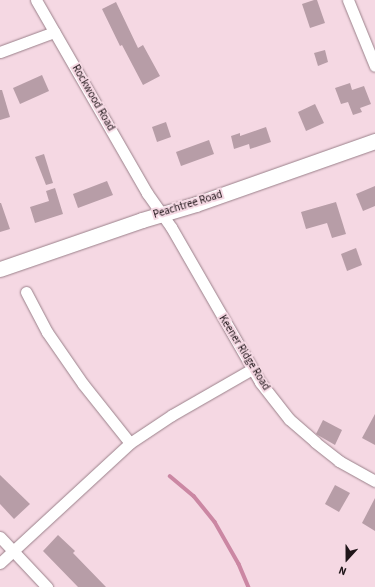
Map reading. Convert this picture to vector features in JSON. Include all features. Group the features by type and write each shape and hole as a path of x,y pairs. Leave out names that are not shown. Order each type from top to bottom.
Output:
{"street":[{"name":"Rockwood Road","path":"36,0 147,193 162,213"},
{"path":"348,0 375,66"},
{"path":"0,52 54,32"},
{"name":"Peachtree Road","path":"0,269 162,213 196,204 375,140"},
{"name":"Keener Ridge Road","path":"162,213 252,369 289,419 339,461 375,480"},
{"path":"26,292 47,332 83,384 130,443"},
{"path":"0,563 130,443 172,415 252,369"},
{"path":"0,537 47,587"}],"building":[{"path":"317,0 325,23 310,28 302,4"},
{"path":"116,2 138,48 143,45 160,76 143,85 122,45 120,46 102,9"},
{"path":"325,50 328,62 318,66 314,53"},
{"path":"42,75 49,91 20,104 13,88"},
{"path":"350,83 352,90 364,86 371,104 360,108 362,112 353,115 348,102 341,104 335,88"},
{"path":"0,90 2,90 10,117 0,120"},
{"path":"315,104 324,123 306,131 298,112"},
{"path":"166,122 171,137 157,142 152,127"},
{"path":"266,127 271,142 250,149 249,144 234,149 231,136 240,133 240,136"},
{"path":"209,140 214,154 181,166 176,152"},
{"path":"44,154 53,183 46,185 35,157"},
{"path":"107,181 113,195 78,208 73,194"},
{"path":"375,186 375,206 363,211 356,194"},
{"path":"55,188 63,214 35,223 30,207 49,201 46,191"},
{"path":"336,202 346,234 332,238 327,223 306,229 301,212"},
{"path":"0,203 10,229 0,232"},
{"path":"356,248 362,265 347,271 341,254"},
{"path":"375,414 375,445 362,438"},
{"path":"323,420 342,430 335,445 316,434"},
{"path":"0,475 30,504 14,519 0,504"},
{"path":"335,485 350,493 339,512 325,504"},
{"path":"375,498 375,531 362,523"},
{"path":"58,535 75,551 73,553 106,587 78,587 43,551"}],"waterway":[{"path":"170,476 194,496 215,522 239,564 249,587"}]}
